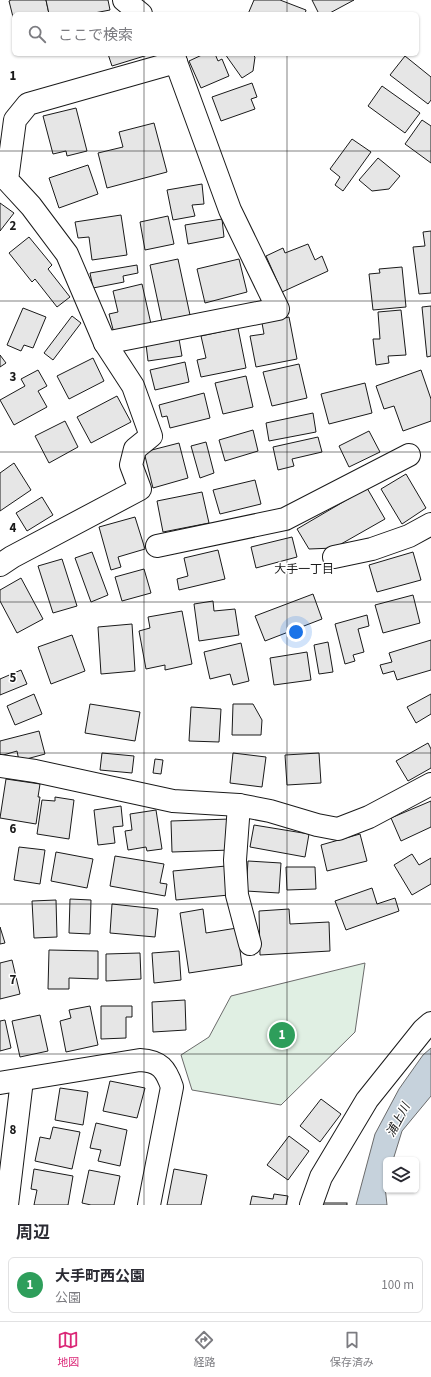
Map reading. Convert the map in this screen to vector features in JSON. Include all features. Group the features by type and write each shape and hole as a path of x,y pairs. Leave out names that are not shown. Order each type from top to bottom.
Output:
{"street":[{"path":"124,0 139,12"},
{"path":"0,565 12,557 140,489 131,464 134,449 151,436 134,386 105,343 67,254 31,206 7,180 15,120 28,104 175,58 230,210 278,308 105,343"},
{"path":"157,546 285,519 409,455"},
{"path":"334,557 372,549 409,536 431,524"},
{"path":"0,766 35,771 173,801 239,805 270,811 317,825 338,828 369,817 431,784"},
{"path":"239,805 235,860 237,895 250,944"},
{"path":"311,1205 321,1177 367,1100 423,1030 431,1023"},
{"path":"0,1083 140,1060 158,1064 168,1074 172,1087 149,1205"},
{"path":"8,1205 22,1080"}],"green space":[{"path":"365,963 355,1032 281,1105 192,1090 181,1055 209,1037 231,996"}],"water":[{"name":"浦上川","path":"431,1048 431,1096 402,1131 394,1157 383,1157 383,1193 386,1193 387,1205 356,1205 375,1134 399,1089 423,1055"}],"building":[{"path":"46,0 49,12 12,13 9,1"},
{"path":"46,0 108,0 110,10 100,12 49,12"},
{"path":"254,0 280,0 306,10 306,12 249,12"},
{"path":"312,0 354,0 332,12 318,12"},
{"path":"109,56 144,56 112,66"},
{"path":"200,56 216,56 218,61 222,59 229,76 201,88 189,61"},
{"path":"226,56 255,57 253,71 242,78"},
{"path":"405,56 431,77 431,100 428,104 390,75"},
{"path":"252,83 257,97 251,99 255,109 221,121 212,97"},
{"path":"382,86 420,113 405,133 368,106"},
{"path":"76,108 87,151 67,156 66,151 53,154 43,116"},
{"path":"422,120 431,126 431,163 405,144"},
{"path":"154,123 167,172 107,188 98,153 123,147 119,132"},
{"path":"352,139 371,152 343,191 335,185 340,177 330,169"},
{"path":"378,158 400,176 389,189 372,191 359,180"},
{"path":"88,165 98,194 59,208 49,178"},
{"path":"202,184 204,204 192,205 195,216 173,220 167,190"},
{"path":"0,203 14,213 0,231"},
{"path":"121,215 127,255 92,260 89,237 78,238 75,222"},
{"path":"168,216 174,244 145,250 140,222"},
{"path":"222,219 224,237 188,244 185,225"},
{"path":"431,231 431,293 419,294 413,247 425,246 423,232"},
{"path":"29,237 52,265 48,269 70,297 57,307 35,279 32,282 9,253"},
{"path":"308,244 315,260 322,256 328,271 282,292 266,256 283,248 285,253"},
{"path":"178,259 190,315 162,321 150,265"},
{"path":"239,259 247,292 205,303 197,269"},
{"path":"137,265 138,273 123,276 124,282 93,288 90,273"},
{"path":"402,267 406,307 373,310 369,274 380,273 379,269"},
{"path":"142,284 151,324 114,333 109,314 118,312 113,291"},
{"path":"431,306 431,356 427,357 422,307"},
{"path":"23,308 46,317 33,348 24,345 21,351 7,345"},
{"path":"401,310 406,355 388,356 389,363 376,365 373,339 380,339 378,312"},
{"path":"72,316 81,323 53,360 44,353"},
{"path":"289,317 297,359 256,367 250,336 264,334 262,323"},
{"path":"238,328 246,368 201,377 197,360 206,358 201,336"},
{"path":"179,339 182,356 148,361 146,344"},
{"path":"0,355 6,363 0,367"},
{"path":"93,358 104,381 69,399 57,376"},
{"path":"185,362 189,382 155,390 150,370"},
{"path":"299,364 307,398 272,406 263,372"},
{"path":"38,370 47,386 38,391 47,407 14,425 0,400 25,386 21,379"},
{"path":"421,370 431,399 431,421 403,431 394,406 384,409 376,386"},
{"path":"246,376 253,407 223,414 215,383"},
{"path":"365,383 372,413 329,424 321,394"},
{"path":"204,393 210,418 170,428 167,416 162,417 159,405"},
{"path":"117,396 131,422 91,443 77,417"},
{"path":"313,413 316,432 269,441 266,423"},
{"path":"65,421 78,447 49,463 35,436"},
{"path":"253,430 258,451 225,461 219,440"},
{"path":"369,431 380,452 349,467 339,446"},
{"path":"318,437 322,452 292,459 294,466 278,470 273,447"},
{"path":"206,442 214,473 200,478 191,446"},
{"path":"179,443 188,478 153,488 144,452"},
{"path":"14,463 31,490 0,511 0,473"},
{"path":"406,474 426,508 402,524 381,489"},
{"path":"255,480 261,504 220,514 213,490"},
{"path":"367,488 385,519 334,548 309,549 297,529"},
{"path":"202,492 209,523 163,532 157,501"},
{"path":"42,497 53,515 27,531 16,513"},
{"path":"135,517 145,549 118,557 121,567 111,570 99,527"},
{"path":"292,537 297,557 256,568 251,547"},
{"path":"218,550 225,579 179,590 177,579 188,576 184,558"},
{"path":"92,552 108,595 91,602 75,558"},
{"path":"413,552 421,580 377,592 369,565"},
{"path":"62,559 77,606 53,613 38,566"},
{"path":"144,569 151,593 122,601 115,577"},
{"path":"21,578 43,619 17,633 0,601 0,590"},
{"path":"313,594 322,619 265,641 255,616"},
{"path":"413,595 420,623 383,633 375,605"},
{"path":"213,601 214,611 235,609 239,635 199,641 194,604"},
{"path":"182,611 192,664 165,670 165,665 146,669 139,631 150,628 148,617"},
{"path":"367,615 369,626 358,629 364,652 353,655 355,661 345,664 335,624"},
{"path":"132,624 135,671 101,674 98,627"},
{"path":"72,635 85,671 51,684 38,647"},
{"path":"431,640 431,670 397,680 394,671 383,674 380,665 392,662 389,653"},
{"path":"328,642 333,672 319,674 314,645"},
{"path":"241,643 249,681 233,685 230,674 210,679 204,652"},
{"path":"307,652 311,680 274,685 270,658"},
{"path":"21,670 27,684 0,695 0,679"},
{"path":"34,694 42,714 15,725 7,706"},
{"path":"431,694 431,714 416,723 407,707"},
{"path":"90,704 140,712 135,741 85,733"},
{"path":"233,704 253,704 262,720 261,735 232,735"},
{"path":"191,707 221,709 219,742 189,741"},
{"path":"39,731 45,754 19,761 17,751 0,756 0,741"},
{"path":"428,743 431,749 431,768 408,781 396,761"},
{"path":"102,753 134,756 132,773 100,770"},
{"path":"233,753 266,757 262,787 230,783"},
{"path":"319,753 321,783 287,785 285,755"},
{"path":"155,759 163,760 161,774 153,773"},
{"path":"6,779 40,784 38,797 40,797 36,824 0,818"},
{"path":"55,797 74,800 69,839 37,834 42,800 55,801"},
{"path":"431,801 431,827 401,841 391,818"},
{"path":"121,806 123,826 113,827 115,843 98,845 94,810"},
{"path":"156,810 162,849 147,851 146,847 128,850 125,831 132,830 130,814"},
{"path":"230,819 231,850 172,852 171,821"},
{"path":"254,825 309,834 305,857 250,847"},
{"path":"360,834 367,861 327,871 321,845"},
{"path":"19,847 45,850 40,884 14,880"},
{"path":"56,852 93,859 87,888 51,881"},
{"path":"412,854 419,865 431,858 431,884 412,895 394,865"},
{"path":"115,856 164,864 160,883 167,884 165,896 110,886"},
{"path":"248,861 281,863 279,893 246,891"},
{"path":"226,866 229,895 176,900 173,871"},
{"path":"286,867 315,867 316,889 287,890"},
{"path":"372,888 377,904 395,898 399,911 346,930 335,901"},
{"path":"70,899 91,900 90,934 69,933"},
{"path":"56,900 57,937 34,938 32,901"},
{"path":"112,904 158,909 155,937 110,933"},
{"path":"203,909 206,933 237,928 242,965 189,973 180,913"},
{"path":"289,909 290,924 329,922 330,951 260,955 259,911"},
{"path":"0,927 5,943 0,944"},
{"path":"49,950 98,951 98,979 69,978 69,989 48,989"},
{"path":"179,951 181,980 154,983 152,953"},
{"path":"140,953 141,979 106,981 106,954"},
{"path":"12,960 20,994 0,999 0,963"},
{"path":"185,1000 186,1030 153,1032 152,1002"},
{"path":"90,1006 98,1045 66,1052 60,1021 71,1018 69,1010"},
{"path":"101,1006 132,1006 132,1017 126,1017 126,1038 101,1039"},
{"path":"40,1015 48,1051 20,1057 12,1021"},
{"path":"5,1020 11,1048 0,1051 0,1021"},
{"path":"110,1081 145,1088 137,1118 103,1111"},
{"path":"60,1088 88,1092 83,1125 55,1120"},
{"path":"321,1099 341,1114 320,1142 300,1126"},
{"path":"96,1123 127,1130 120,1166 98,1161 101,1150 90,1148"},
{"path":"53,1127 80,1132 72,1169 35,1161 40,1137 50,1139"},
{"path":"289,1136 309,1151 288,1180 267,1165"},
{"path":"34,1169 73,1176 68,1205 34,1205 37,1190 31,1189"},
{"path":"174,1169 207,1175 201,1205 167,1205"},
{"path":"89,1170 120,1176 114,1205 91,1205 82,1203"},
{"path":"274,1194 288,1196 286,1205 250,1205 252,1196 273,1199"},
{"path":"322,1203 347,1203 347,1205 322,1205"}],"place":[{"name":"大手町西公園","path":"282,1035"}],"district":[{"name":"大手一丁目","path":"304,569"}]}
